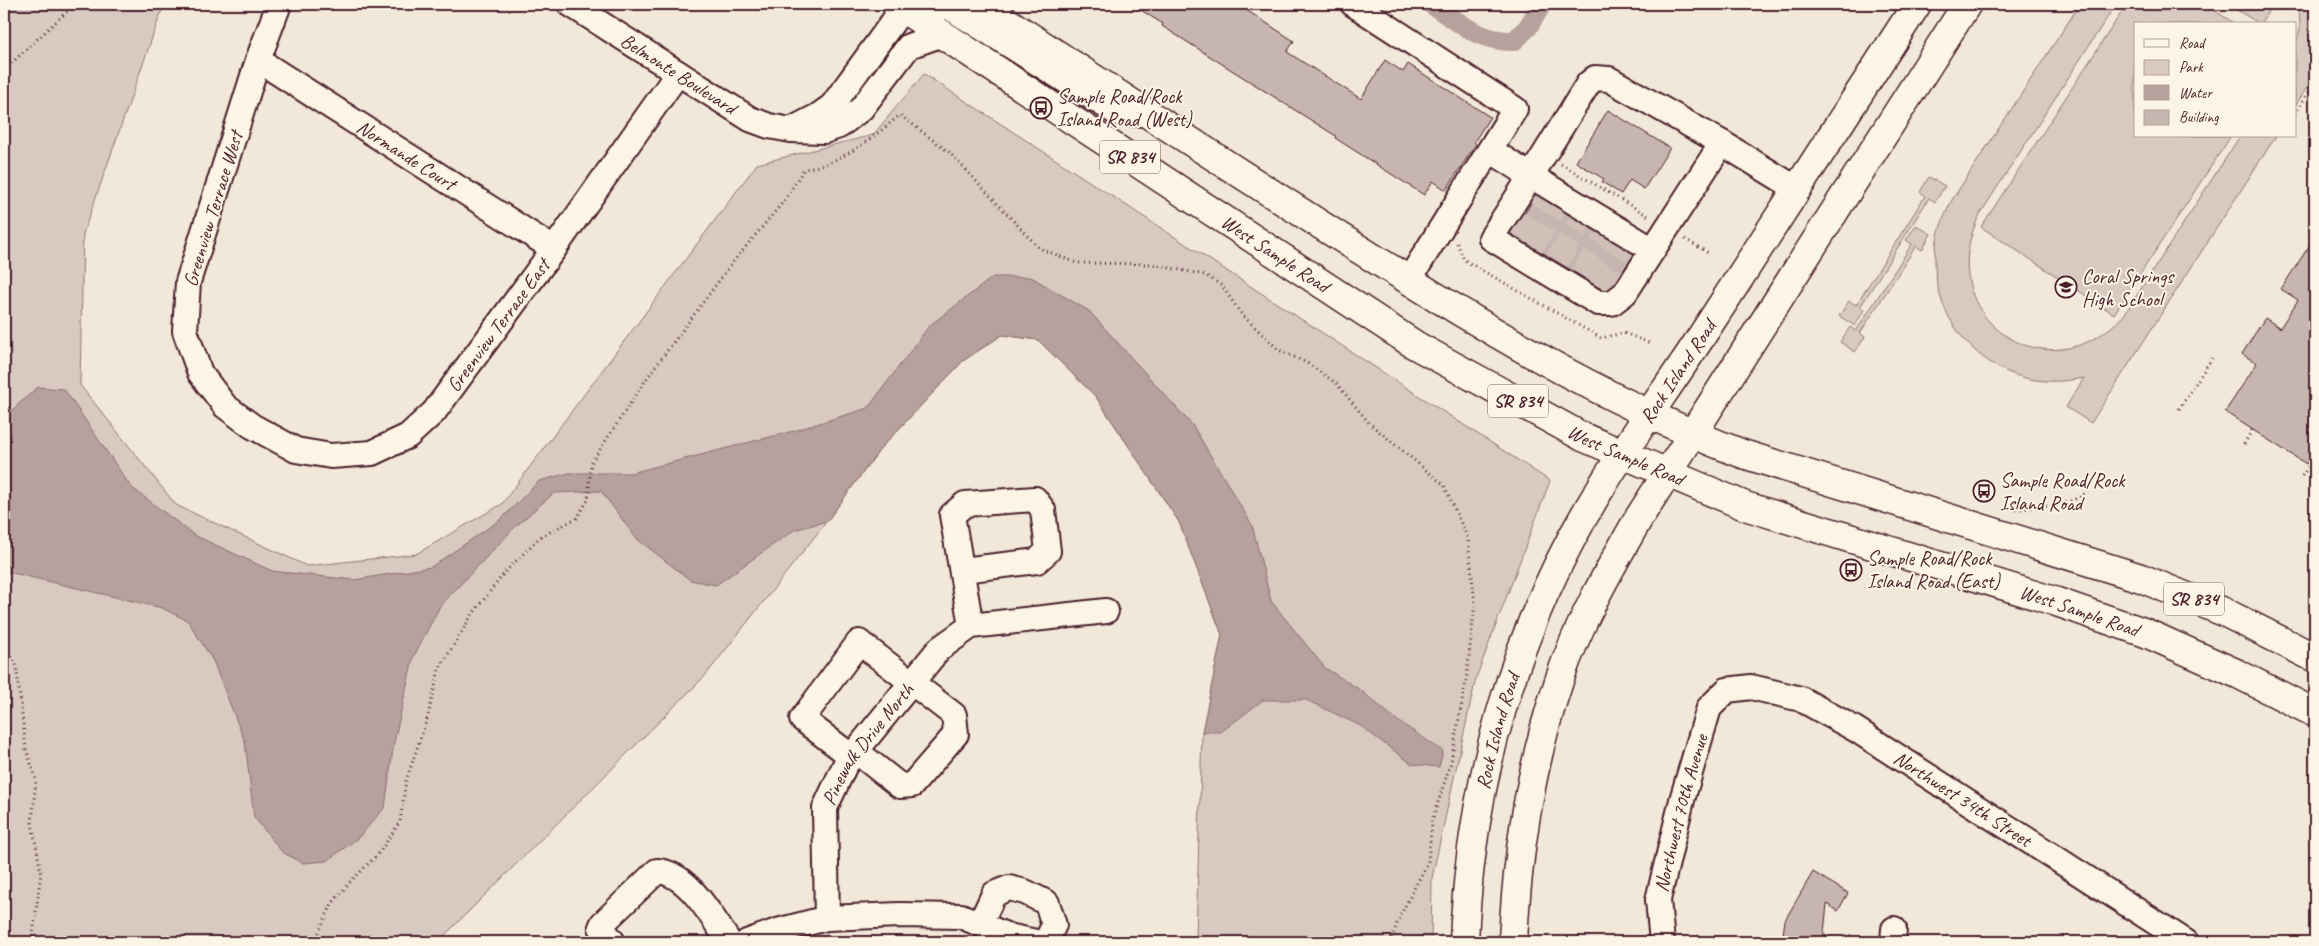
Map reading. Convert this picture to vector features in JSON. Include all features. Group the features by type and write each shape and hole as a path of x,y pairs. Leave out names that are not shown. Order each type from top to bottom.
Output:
{"main road":[{"name":"SR 834","path":"980,4 1148,114 1409,280 1531,354 1649,415 1692,434 1751,456 2141,578 2224,612 2315,658"},
{"name":"Rock Island Road","path":"1464,942 1466,886 1473,828 1505,693 1543,596 1592,501 1917,4"},
{"path":"1513,942 1517,875 1540,742 1560,677 1611,566 1667,473 1967,4"},
{"name":"West Sample Road","path":"900,6 1414,344 1583,437 1624,452 1667,473 1745,506 2054,601 2146,633 2238,674 2315,714"}],"street":[{"name":"Greenview Terrace West","path":"252,426 225,406 200,373 185,331 188,282 258,60 279,4"},
{"name":"Belmonte Boulevard","path":"570,4 750,119 769,126 791,130 824,131 839,126 861,108 908,46 942,34"},
{"path":"1353,4 1515,109 1409,280"},
{"path":"791,130 818,116 832,106 900,6 949,7 1117,113 1148,114"},
{"name":"Normande Court","path":"258,60 554,249"},
{"name":"Greenview Terrace East","path":"252,426 296,450 331,456 372,453 408,436 434,412 554,249 678,74"},
{"path":"1548,192 1545,154 1588,84 1595,78 1609,79 1722,143 1797,189"},
{"path":"1548,192 1491,238 1521,248 1553,267 1587,288 1598,303 1612,304 1625,293 1722,143"},
{"path":"1490,150 1585,216 1618,236 1653,250"},
{"path":"962,570 971,626"},
{"name":"Pinewalk Drive North","path":"827,918 825,808 845,765 939,649 971,626 1106,611"},
{"path":"859,642 912,682 954,715 956,734 912,785 900,786 802,718 859,642"},
{"name":"Northwest 34th Street","path":"1727,690 1751,687 1801,699 1809,703 1855,729 2186,942"},
{"name":"Northwest 70th Avenue","path":"1662,942 1658,900 1682,800 1710,708 1727,690"},
{"path":"613,942 602,930 603,923 657,871 667,871 681,878 729,942"},
{"path":"747,942 778,931 827,918 899,915 962,916 1007,939 1036,942 1054,925 1047,903 1026,892 1009,888 994,894 980,924"}],"path":[{"path":"4,70 76,4"},
{"path":"2296,112 2315,82"},
{"path":"314,942 332,904 348,883 379,853 400,822 406,781 428,716 439,669 472,615 505,572 540,537 577,518 588,500 591,463 647,378 733,262 784,201 804,169 822,167 867,142 900,115 949,152 1039,248 1077,262 1151,264 1205,275 1222,286 1242,315 1280,350 1308,363 1336,382 1369,423 1444,486 1468,539 1474,604 1467,674 1452,762 1432,821 1428,862 1400,916 1390,942"},
{"path":"1545,154 1710,254"},
{"path":"1455,238 1464,260 1602,338 1624,333 1652,344"},
{"path":"2179,409 2212,358"},
{"path":"2244,444 2252,430"},
{"path":"2302,476 2315,456"},
{"path":"2016,510 2068,502 2081,497 2088,491"},
{"path":"2311,591 2315,579"},
{"path":"4,649 16,663 26,749 36,779 32,823 41,873 32,942"}],"green space":[{"path":"4,4 164,4 83,234 80,385 176,505 307,566 416,554 502,504 757,164 873,135 924,74 1550,481 1476,678 1432,878 1431,942 1190,942 1196,937 1202,732 1222,635 1179,522 1096,397 1038,340 1002,335 963,361 881,448 827,521 705,676 438,942 4,942"},
{"path":"2080,4 2116,4 1980,214 1968,251 1970,285 1982,313 2004,334 2031,347 2062,349 2094,339 2124,315 2239,138 2275,138 2091,423 2066,407 2084,378 2046,381 2023,377 2002,369 1983,357 1966,342 1953,323 1943,303 1937,281 1935,258 1940,228 1952,200"},
{"path":"2127,4 2205,4 2232,22 2134,22 2134,138 2230,138 2114,314 1981,227"},
{"path":"2227,4 2273,4 2261,22 2257,22"},
{"path":"2299,4 2315,4 2315,75 2296,104 2296,43 2300,29"},
{"path":"1929,177 1945,186 1935,202 1929,198 1860,307 1864,310 1855,326 1839,316 1849,301 1856,305 1925,196 1920,192"},
{"path":"1916,225 1931,234 1922,250 1916,246 1860,333 1865,337 1855,352 1840,342 1850,327 1856,331 1912,244 1906,240"}],"water":[{"path":"993,277 1031,277 1089,311 1193,426 1252,525 1271,601 1325,668 1359,689 1398,721 1443,751 1439,767 1412,764 1359,725 1306,700 1263,700 1221,732 1202,732 1222,635 1179,522 1096,397 1038,340 1002,335 963,361 881,448 827,521 794,530 716,585 690,580 636,538 601,491 554,493 515,527 440,606 413,658 394,742 385,807 359,837 327,861 303,863 282,852 254,817 245,742 213,661 188,621 162,608 4,571 4,417 38,387 64,389 131,487 194,535 272,571 354,580 431,567 500,520 539,481 569,473 631,473 797,430 868,408 929,326"}],"building":[{"path":"1131,4 1237,4 1294,41 1287,52 1361,99 1385,60 1403,72 1408,64 1490,117 1474,142 1476,144 1446,190 1433,181 1424,195 1335,138 1336,136 1162,26 1163,24"},
{"path":"1608,110 1670,148 1644,189 1630,180 1621,194 1602,182 1604,179 1576,162"},
{"path":"1536,195 1634,254 1615,284 1607,289 1602,289 1512,234"},
{"path":"2315,237 2315,449 2306,464 2225,412 2257,363 2242,354 2265,318 2280,328 2298,300 2281,289"},
{"path":"1813,872 1848,893 1838,911 1827,904 1823,942 1782,942 1785,920"}],"waterway":[{"path":"1431,4 1470,30 1490,38 1514,41 1528,27 1542,4"}],"tunnel":[{"path":"1517,237 1542,198"},
{"path":"1532,246 1556,206"},
{"path":"1557,261 1581,221"},
{"path":"1582,276 1606,236"},
{"path":"1599,287 1624,247"}],"place":[{"name":"Sample Road/Rock Island Road (West)","path":"1041,108"},
{"name":"Coral Springs High School","path":"2066,287"},
{"name":"Sample Road/Rock Island Road","path":"1984,491"},
{"name":"Sample Road/Rock Island Road (East)","path":"1851,570"}]}
